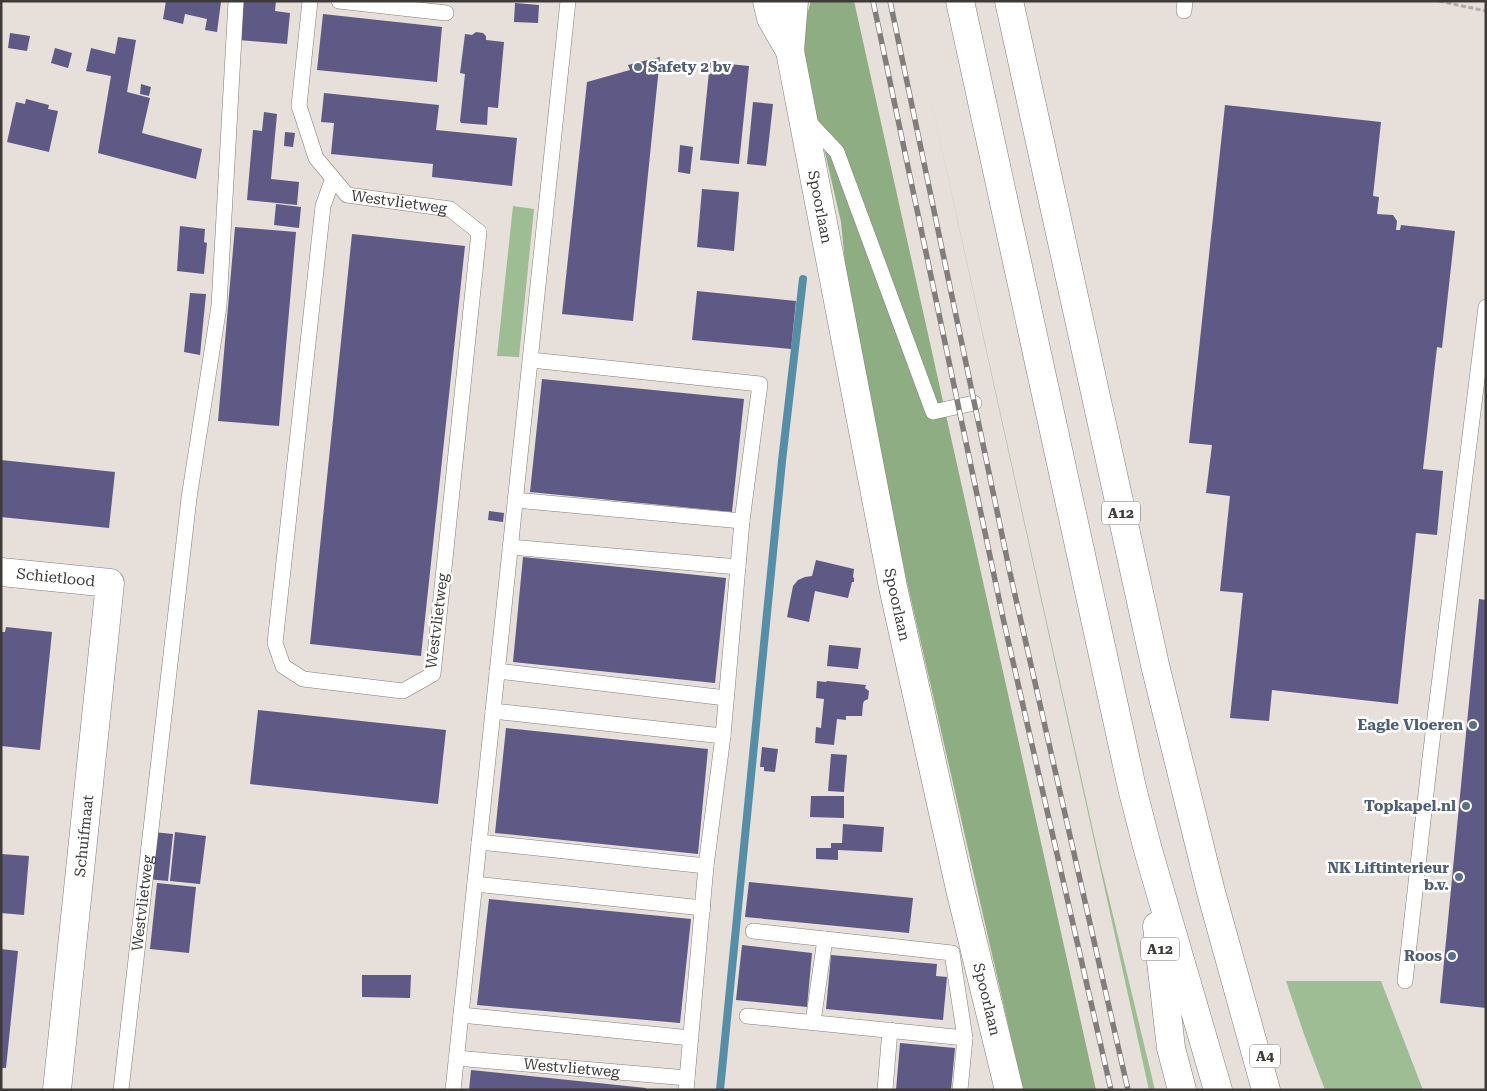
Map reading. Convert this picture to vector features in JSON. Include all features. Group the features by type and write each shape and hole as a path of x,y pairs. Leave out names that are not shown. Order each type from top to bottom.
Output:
{"main road":[{"name":"Spoorlaan","path":"767,1 771,18 790,51"},
{"name":"Spoorlaan","path":"794,1 790,51 894,587 960,889 1009,1090"},
{"name":"A12","path":"960,1 1132,788 1148,850 1218,1090"},
{"name":"A12","path":"1009,1 1155,665 1211,892 1266,1090"},
{"name":"Schietlood","path":"1,572 110,583"},
{"name":"Schuifmaat","path":"57,1090 110,583"},
{"name":"A12","path":"1148,850 1171,1048 1182,1090"},
{"name":"A4","path":"1247,1022 1282,1090"}],"lane":[{"name":"Westvlietweg","path":"121,1090 189,498 219,306 236,1"},
{"name":"Westvlietweg","path":"310,1 299,106 316,158 333,178 347,195 450,209 479,232 433,674 403,691 304,679 283,666 275,643 323,206 333,178"},
{"path":"339,1 446,13"},
{"path":"453,1090 568,1"},
{"name":"Spoorlaan","path":"803,116 837,152 933,412 974,403"},
{"path":"1404,981 1486,307"},
{"name":"Westvlietweg","path":"456,1058 687,1084 706,866 726,698 742,521 760,384 531,360"},
{"path":"515,500 742,521"},
{"path":"510,547 738,567"},
{"path":"497,671 726,698"},
{"path":"493,711 722,736"},
{"path":"479,842 706,866"},
{"path":"475,884 703,908"},
{"name":"Spoorlaan","path":"753,931 952,954 965,1038 960,1090"},
{"path":"813,1022 825,939"},
{"path":"461,1014 691,1038"},
{"name":"Spoorlaan","path":"747,1016 965,1038"},
{"path":"885,1090 890,1030"}],"path":[{"path":"1439,1 1486,11"}],"green space":[{"path":"811,1 854,1 1096,1090 1023,1090 905,573 848,293 841,222 806,70 803,27"},
{"path":"929,91 1098,853 1155,1090 1149,1090"},
{"path":"513,206 534,209 519,357 497,356"},
{"path":"1286,981 1381,981 1423,1090 1325,1090"}],"building":[{"path":"166,1 221,2 217,32 205,30 207,19 185,14 183,24 163,19"},
{"path":"244,1 276,1 275,11 290,13 287,44 239,40"},
{"path":"515,3 539,5 538,23 514,22"},
{"path":"323,14 442,27 437,82 317,70"},
{"path":"476,32 483,33 486,36 486,40 504,42 498,108 488,107 487,125 461,123 460,121 465,74 460,73 465,34 472,35"},
{"path":"10,33 30,36 27,51 8,48"},
{"path":"118,37 136,40 127,92 150,98 142,133 202,149 196,179 98,153 111,76 86,71 91,48 115,54"},
{"path":"55,48 72,53 68,68 51,63"},
{"path":"660,57 633,321 562,314 587,82 630,70 628,65"},
{"path":"710,62 749,66 739,164 700,160"},
{"path":"141,84 151,87 149,96 140,94"},
{"path":"324,93 439,105 436,130 517,138 512,186 432,177 433,164 331,154 334,123 321,122"},
{"path":"26,99 49,105 48,109 58,111 49,152 7,142 16,102 25,104"},
{"path":"753,102 773,104 766,166 747,164"},
{"path":"1225,105 1381,122 1373,196 1379,197 1377,214 1393,215 1397,221 1396,230 1400,230 1401,225 1455,231 1442,348 1437,347 1423,469 1443,471 1437,535 1416,533 1398,704 1272,690 1269,721 1230,718 1243,593 1220,591 1230,496 1206,493 1212,445 1189,443"},
{"path":"264,112 277,114 271,179 299,182 297,205 247,200 253,130 262,131"},
{"path":"285,132 295,133 293,147 284,146"},
{"path":"680,145 693,147 690,174 678,172"},
{"path":"702,189 739,192 734,251 697,247"},
{"path":"276,204 301,207 299,228 274,225"},
{"path":"180,226 205,229 204,242 207,243 204,274 177,271"},
{"path":"235,227 296,232 279,426 218,421"},
{"path":"352,234 465,246 421,656 310,644"},
{"path":"697,291 796,301 791,349 692,340"},
{"path":"190,293 206,294 200,355 184,352"},
{"path":"542,379 744,399 732,512 530,492"},
{"path":"1,460 115,472 109,528 1,517"},
{"path":"489,511 504,513 503,522 488,520"},
{"path":"523,557 726,578 715,683 513,662"},
{"path":"816,560 854,569 854,582 852,582 848,598 815,591 809,622 787,617 793,586 798,580 812,576"},
{"path":"1479,599 1486,600 1486,1008 1440,1003"},
{"path":"6,627 52,632 40,750 1,746 1,632 5,632"},
{"path":"829,645 861,648 858,669 827,666"},
{"path":"817,681 866,685 865,688 869,691 868,699 863,704 862,716 846,716 846,720 837,719 834,745 815,743 816,727 821,728 824,699 816,698"},
{"path":"258,710 446,730 438,804 250,784"},
{"path":"506,728 708,749 698,854 495,833"},
{"path":"762,747 778,749 775,772 764,771 764,767 760,767"},
{"path":"831,754 847,755 844,792 828,791"},
{"path":"811,796 844,796 844,818 810,817"},
{"path":"843,824 884,827 882,852 838,850 838,860 816,859 816,848 831,848 831,843 842,843"},
{"path":"153,832 173,834 168,881 147,879"},
{"path":"175,832 206,836 200,884 170,881"},
{"path":"1,854 29,856 24,915 1,913"},
{"path":"749,882 913,898 909,933 745,917"},
{"path":"157,883 196,887 189,953 150,949"},
{"path":"489,899 691,919 680,1023 477,1005"},
{"path":"742,945 812,953 807,1007 736,1000"},
{"path":"1,949 18,951 6,1068 1,1068"},
{"path":"831,955 937,964 936,976 947,977 943,1020 826,1009"},
{"path":"362,975 411,975 410,998 362,997"},
{"path":"900,1043 955,1048 951,1090 896,1090"},
{"path":"471,1070 646,1088 646,1090 469,1090"}],"waterway":[{"path":"720,1090 782,461 803,279"}],"railway":[{"path":"873,1 1003,618 1111,1090"},
{"path":"890,1 1010,573 1128,1090"}],"place":[{"name":"Safety 2 bv","path":"638,67"},
{"name":"Eagle Vloeren","path":"1473,725"},
{"name":"Topkapel.nl","path":"1466,806"},
{"name":"NK Liftinterieur b.v.","path":"1459,877"},
{"name":"Roos","path":"1452,956"}]}
